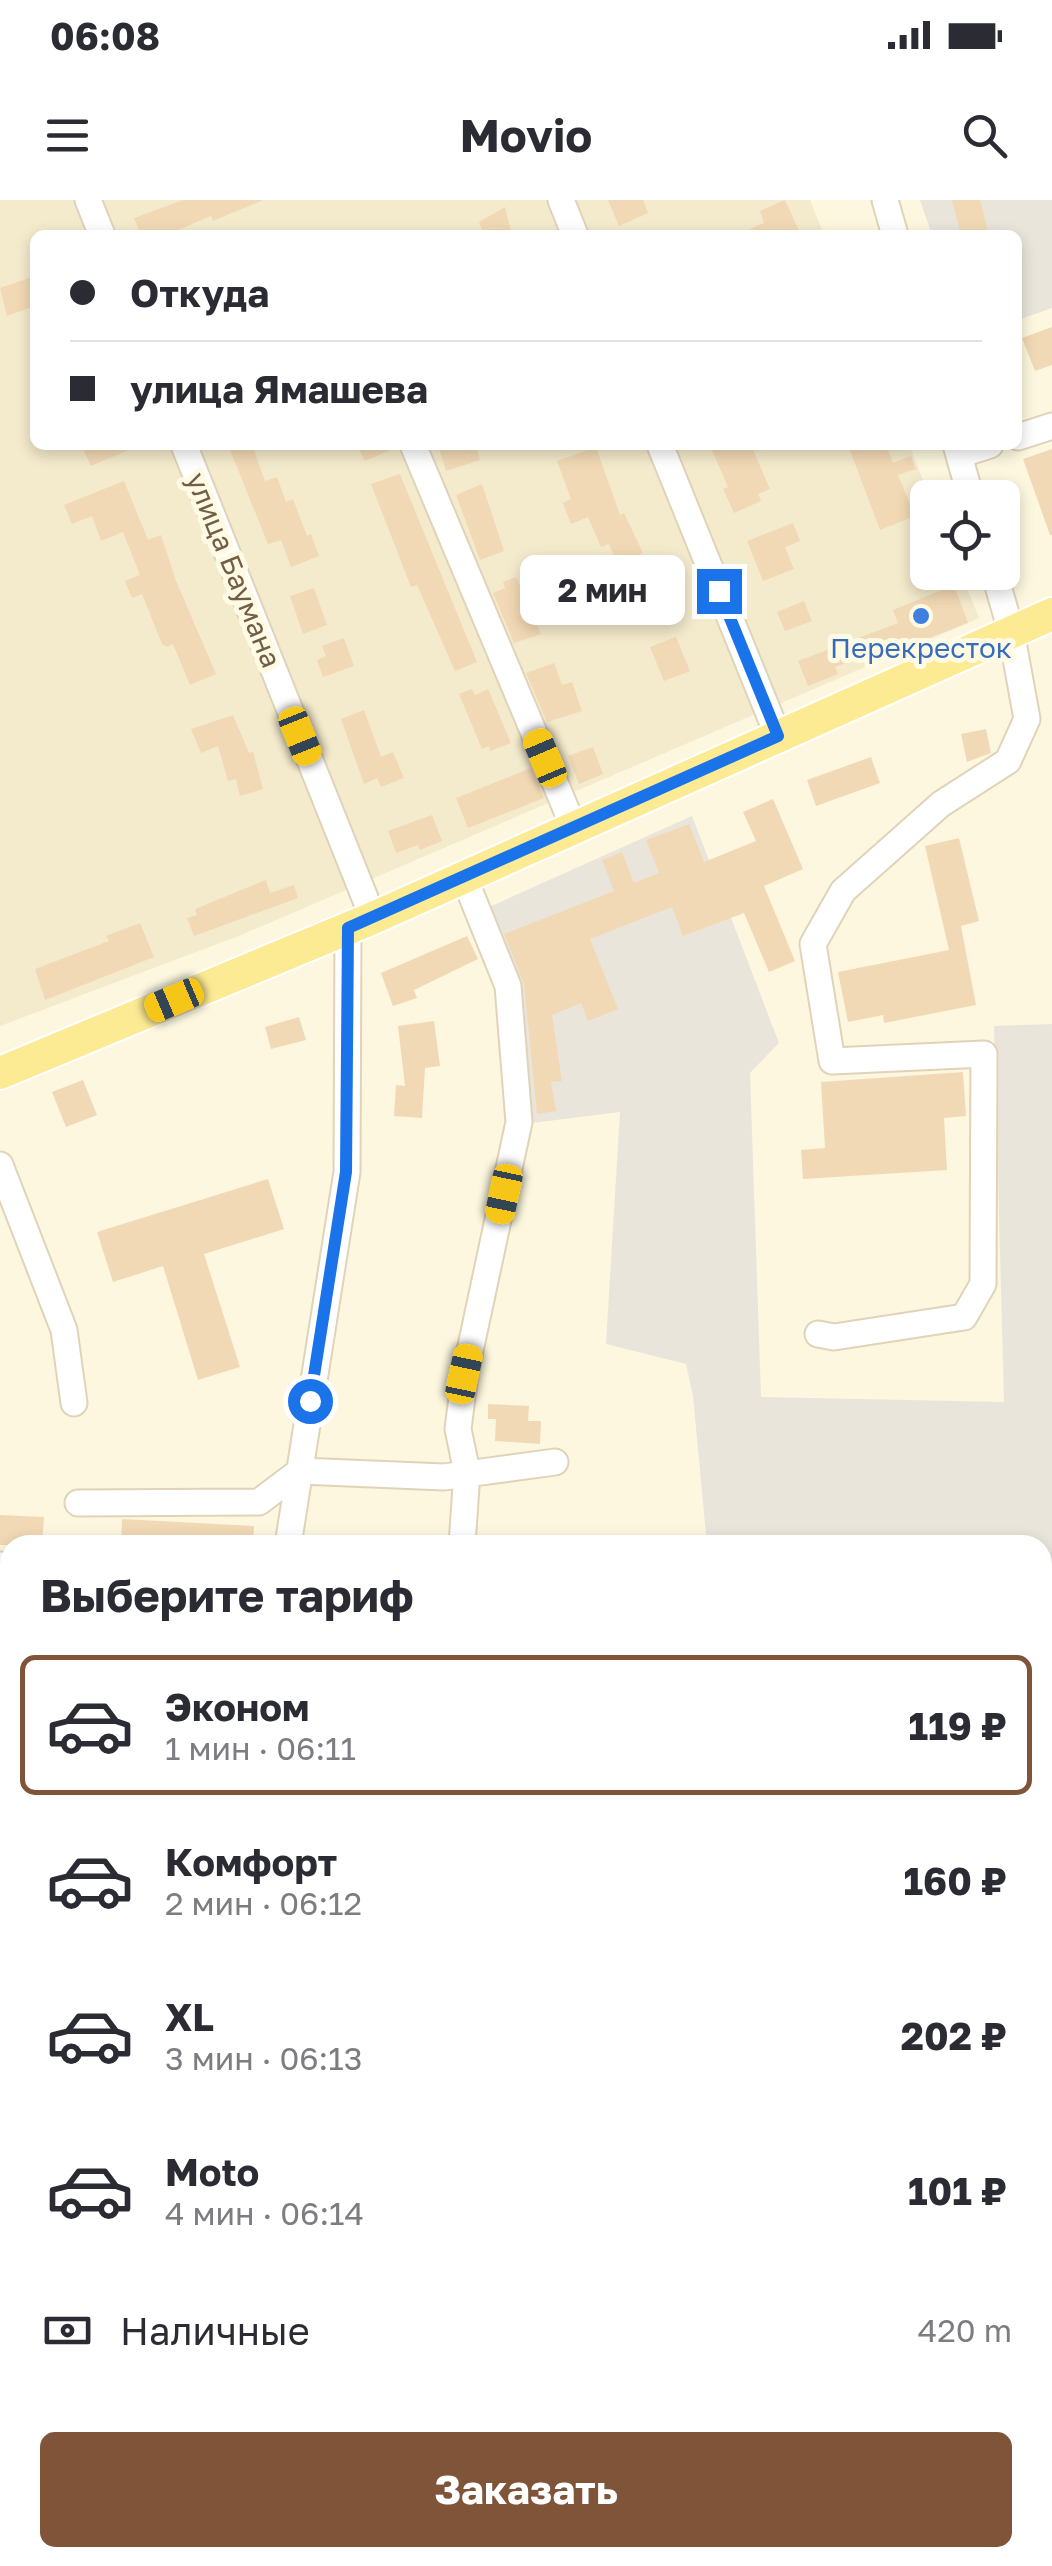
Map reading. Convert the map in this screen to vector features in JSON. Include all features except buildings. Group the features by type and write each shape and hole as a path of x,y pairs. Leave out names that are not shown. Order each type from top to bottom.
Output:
{"main road":[{"path":"0,1072 361,923 1052,614"}],"street":[{"path":"560,200 573,230"},
{"path":"884,200 893,230"},
{"path":"91,201 100,230"},
{"path":"1022,435 1052,426"},
{"name":"улица Баумана","path":"186,450 361,923"},
{"path":"414,450 574,828"},
{"path":"662,450 778,736"},
{"path":"957,450 966,480"},
{"path":"818,1334 834,1337 964,1317 982,1284 984,1054 832,1061 814,944 843,892 941,804 1008,762 1027,719 999,590"},
{"path":"463,1535 468,1472 458,1429 464,1374 519,1122 508,986 464,877"},
{"path":"290,1535 346,1172 361,923"},
{"path":"0,1165 64,1330 74,1403"},
{"path":"78,1503 259,1502 300,1471 444,1477 555,1462"}],"shaded area":[{"path":"0,200 810,200 822,230 30,230 30,450 911,450 923,480 910,480 910,590 968,590 979,618 241,935 0,1026"},
{"path":"920,200 1052,200 1052,308 1022,319 1022,230 930,230"},
{"path":"692,816 779,1043 750,1073 761,1397 1004,1402 994,1026 1052,1024 1052,1535 706,1535 693,1396 686,1364 606,1344 620,1112 532,1123 514,992 487,908"}],"place":[{"name":"Перекресток","path":"921,616"}],"route":[{"path":"310,1401 346,1172 348,928 778,736 719,591"}]}
